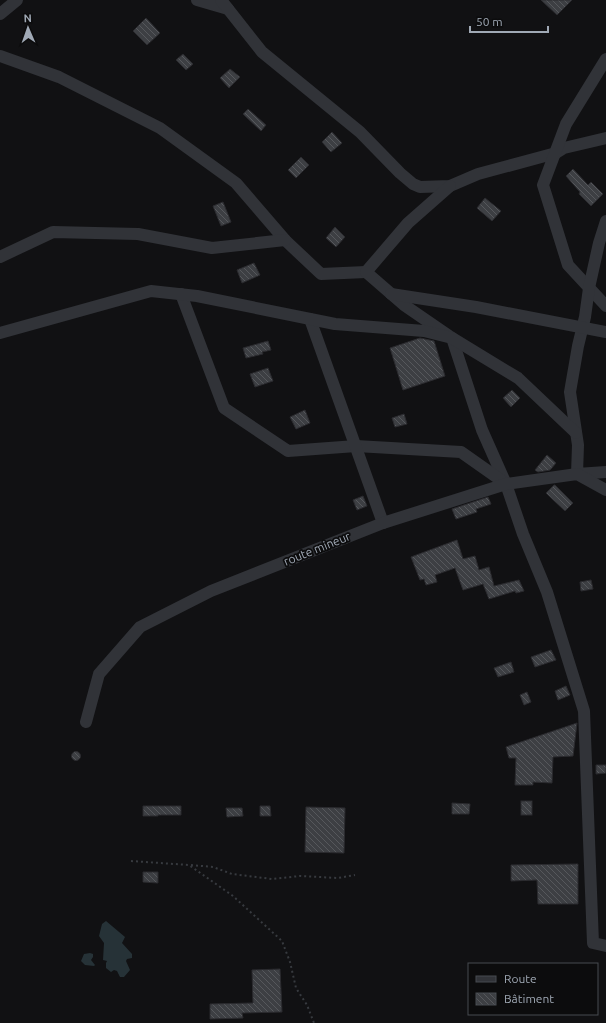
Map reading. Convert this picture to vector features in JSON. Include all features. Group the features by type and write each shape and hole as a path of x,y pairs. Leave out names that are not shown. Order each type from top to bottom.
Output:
{"street":[{"path":"0,14 17,0"},
{"path":"197,0 225,4 262,52 360,132 413,184 420,187 450,186"},
{"path":"0,56 59,77 160,128 236,183 285,240 321,274 366,272 404,305 452,338 518,378 576,433"},
{"path":"606,60 566,124 543,185 568,265 606,306"},
{"path":"366,272 408,223 450,186 478,174 556,152 564,148 606,138"},
{"path":"606,221 589,288 570,392 578,444 577,474 606,490"},
{"path":"0,257 53,232 138,234 212,248 285,240"},
{"path":"0,333 151,291 197,296 335,324 424,331 452,338"},
{"path":"182,294 224,408 288,451 356,446 461,452 506,484"},
{"path":"391,294 476,307 606,332"},
{"path":"310,319 383,523"},
{"path":"452,338 482,430 506,484 523,534 546,592 584,711 593,944 606,946"},
{"name":"route mineur","path":"86,722 99,674 140,627 211,591 383,523 506,484 577,474 606,472"}],"path":[{"path":"132,861 214,867 232,874 272,879 300,876 338,878 355,875"},
{"path":"189,865 233,896 282,941 290,962 296,988 307,1005 314,1023"}],"shaded area":[{"path":"106,921 125,937 122,943 132,954 132,958 127,959 126,961 130,970 124,977 120,977 117,971 114,970 111,972 106,968 107,961 103,960 104,943 99,936 102,924"},
{"path":"84,954 93,954 91,960 95,965 94,966 85,965 81,961"}],"building":[{"path":"541,0 572,0 557,15"},
{"path":"146,18 160,33 147,45 133,31"},
{"path":"183,54 193,64 186,70 176,60"},
{"path":"230,69 240,77 229,88 220,78"},
{"path":"248,109 266,125 261,131 243,114"},
{"path":"332,132 342,143 331,152 322,142"},
{"path":"301,157 309,165 296,178 288,170"},
{"path":"573,169 588,185 591,182 603,194 591,206 579,194 580,192 566,176"},
{"path":"485,198 501,211 492,221 477,208"},
{"path":"223,202 231,222 221,226 213,206"},
{"path":"335,227 345,237 336,247 326,238"},
{"path":"254,263 260,275 242,283 237,270"},
{"path":"420,338 434,341 445,376 403,390 390,348"},
{"path":"268,341 271,350 262,352 263,354 246,358 243,348"},
{"path":"268,368 273,381 255,387 250,374"},
{"path":"512,390 520,398 511,407 503,398"},
{"path":"305,410 310,423 296,429 290,417"},
{"path":"404,414 407,424 395,427 392,418"},
{"path":"547,455 556,463 550,470 538,472 535,470"},
{"path":"554,485 573,503 565,511 546,493"},
{"path":"363,496 367,506 357,510 353,500"},
{"path":"488,497 491,504 476,509 477,512 456,519 452,509"},
{"path":"457,540 463,559 475,556 479,570 489,567 494,586 519,580 524,591 516,593 515,591 489,599 483,584 463,590 455,568 435,575 437,582 426,585 424,579 420,580 411,557"},
{"path":"591,580 593,589 581,591 580,582"},
{"path":"551,650 556,660 535,667 531,657"},
{"path":"511,662 514,672 498,677 494,668"},
{"path":"566,686 570,695 558,700 555,691"},
{"path":"527,692 531,702 524,705 520,695"},
{"path":"577,723 573,756 553,757 552,783 533,782 533,785 515,785 516,758 509,758 506,747"},
{"path":"74,752 78,752 80,756 78,760 74,760 72,758 72,754"},
{"path":"596,765 606,765 606,773 596,774"},
{"path":"521,801 532,801 532,815 521,815"},
{"path":"452,803 470,804 469,814 452,814"},
{"path":"143,806 181,806 181,815 143,816"},
{"path":"260,806 270,806 271,816 260,816"},
{"path":"306,807 345,808 344,853 305,852"},
{"path":"226,808 242,808 243,816 227,817"},
{"path":"578,864 578,904 538,904 537,880 511,881 511,865"},
{"path":"143,872 158,872 158,883 143,882"},
{"path":"280,969 282,1012 242,1013 243,1018 210,1019 210,1004 253,1003 252,970"}]}
